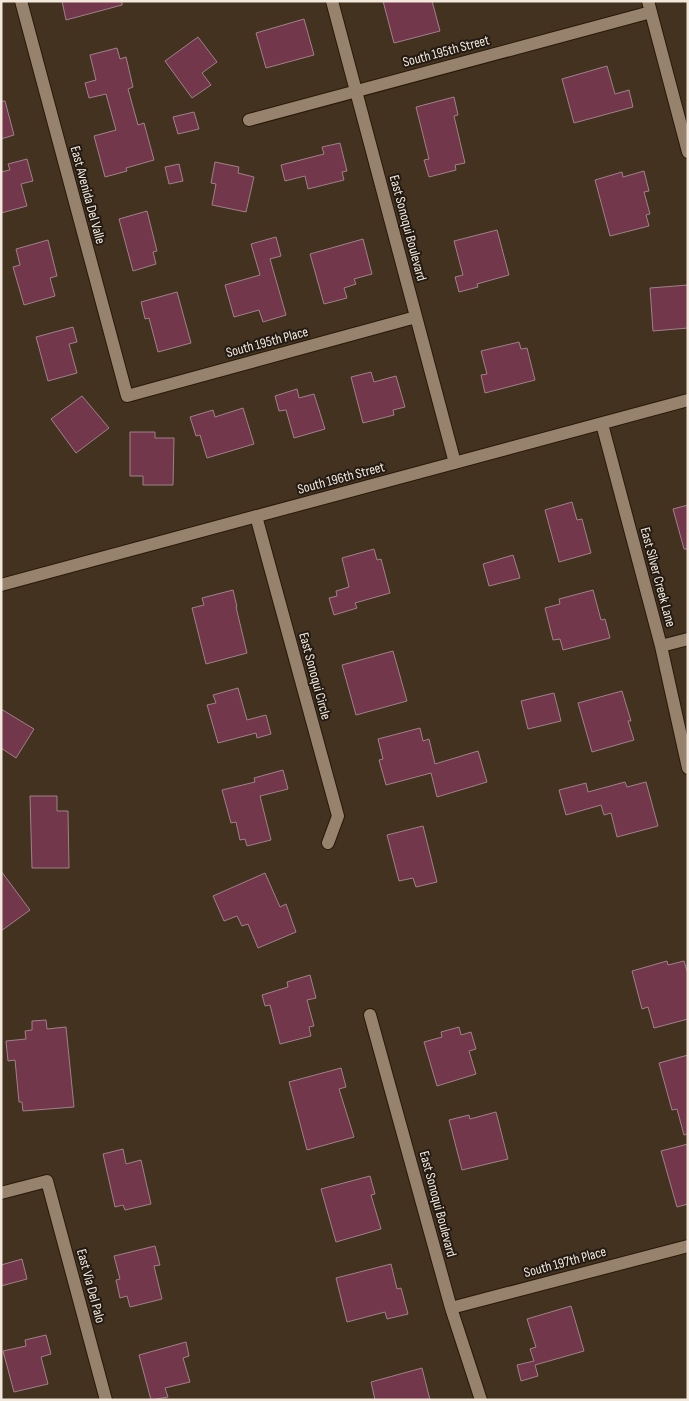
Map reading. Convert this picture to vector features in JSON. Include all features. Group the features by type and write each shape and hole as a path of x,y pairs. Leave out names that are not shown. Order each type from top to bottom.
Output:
{"street":[{"name":"East Avenida Del Valle","path":"20,1 127,396"},
{"name":"East Sonoqui Boulevard","path":"332,1 455,463"},
{"name":"South 195th Street","path":"249,120 649,7"},
{"path":"649,7 688,152"},
{"name":"South 195th Place","path":"127,396 416,316"},
{"name":"South 196th Street","path":"1,585 688,400"},
{"name":"East Silver Creek Lane","path":"602,424 661,646 688,768"},
{"name":"East Sonoqui Circle","path":"256,516 338,816 328,843"},
{"path":"661,646 688,639"},
{"name":"East Sonoqui Boulevard","path":"370,1015 450,1308 481,1400"},
{"name":"East Via Del Palo","path":"1,1193 47,1181 106,1400"},
{"name":"South 197th Place","path":"450,1308 688,1246"}],"building":[{"path":"62,1 122,1 122,5 66,20"},
{"path":"383,1 432,1 440,31 394,43"},
{"path":"304,19 314,55 266,68 256,33"},
{"path":"198,37 217,62 202,73 211,85 192,98 165,61"},
{"path":"117,48 120,59 126,57 133,87 128,89 138,125 144,123 154,160 126,168 127,171 105,177 94,136 116,130 106,94 89,98 85,83 96,80 90,55"},
{"path":"607,66 615,94 629,90 633,107 574,123 562,79"},
{"path":"454,97 458,115 454,116 465,163 455,165 456,170 429,177 424,160 429,159 416,107"},
{"path":"1,101 5,101 14,135 1,139"},
{"path":"194,112 199,129 178,134 173,117"},
{"path":"340,143 347,171 342,172 344,180 308,189 305,176 285,181 281,165 324,154 322,147"},
{"path":"27,159 33,181 21,184 27,206 1,213 1,172 10,170 8,164"},
{"path":"215,162 239,167 238,173 254,177 246,212 212,205 216,184 211,183"},
{"path":"179,164 183,181 169,184 165,167"},
{"path":"644,171 649,191 644,192 650,214 646,215 649,226 610,236 595,180 622,172 623,177"},
{"path":"147,211 157,251 153,252 156,264 133,271 119,219"},
{"path":"497,230 509,275 477,284 478,287 459,292 455,277 463,275 454,241"},
{"path":"276,237 281,256 270,259 286,315 263,322 259,310 234,317 225,285 260,275 251,244"},
{"path":"363,239 372,274 354,279 356,284 344,288 347,298 324,304 310,254"},
{"path":"48,240 57,276 50,278 55,296 24,305 13,267 20,265 16,249"},
{"path":"688,285 688,328 653,331 650,288"},
{"path":"177,292 191,343 158,352 149,318 145,319 141,302"},
{"path":"73,327 77,342 69,344 77,373 48,381 36,337"},
{"path":"519,342 521,349 527,348 535,380 485,393 481,375 487,374 481,351"},
{"path":"371,372 374,382 396,376 405,407 393,410 394,415 363,423 351,377"},
{"path":"297,389 299,398 314,394 325,429 294,438 286,410 279,411 275,396"},
{"path":"82,396 109,428 76,453 51,419"},
{"path":"243,408 254,444 207,458 200,435 196,436 190,417 213,410 215,417"},
{"path":"130,432 155,432 155,438 174,438 173,485 143,485 143,476 130,476"},
{"path":"572,502 577,520 582,519 591,553 559,562 545,510"},
{"path":"688,505 688,549 684,549 673,509"},
{"path":"374,549 377,560 381,559 390,593 355,603 357,608 334,615 329,598 337,596 336,591 349,587 342,558"},
{"path":"513,555 520,578 489,586 483,564"},
{"path":"233,590 247,653 206,664 192,608 204,605 202,598"},
{"path":"593,590 601,620 605,619 610,638 563,650 560,639 553,640 545,608 560,604 559,599"},
{"path":"393,651 407,701 356,715 342,665"},
{"path":"238,688 247,720 266,715 271,734 257,738 256,733 218,743 207,705 216,703 213,695"},
{"path":"622,691 631,721 628,721 634,740 592,752 578,703"},
{"path":"554,693 561,721 528,729 521,701"},
{"path":"1,709 34,729 16,758 1,748"},
{"path":"420,728 423,741 429,739 435,764 478,751 487,782 437,797 431,773 386,785 379,760 383,759 378,739"},
{"path":"283,770 288,789 260,796 271,840 247,846 245,839 240,840 236,822 231,823 222,790 255,782 254,778"},
{"path":"625,782 627,787 646,782 658,826 617,837 611,813 604,815 601,805 566,815 559,790 586,783 588,792"},
{"path":"30,796 57,796 57,811 68,811 69,868 32,868"},
{"path":"423,826 437,882 416,887 413,878 399,881 387,835"},
{"path":"1,871 30,910 1,931"},
{"path":"265,873 280,907 286,904 296,932 258,948 248,924 242,926 237,916 224,921 213,896"},
{"path":"667,961 668,965 684,961 688,974 688,1019 654,1028 648,1007 642,1009 632,971"},
{"path":"310,975 316,998 307,1000 314,1026 309,1027 311,1036 280,1044 270,1005 265,1006 262,995 288,987 287,982"},
{"path":"46,1020 47,1029 66,1027 74,1107 23,1111 22,1102 19,1102 15,1060 8,1061 6,1041 26,1039 25,1031 32,1030 32,1021"},
{"path":"459,1027 461,1035 471,1032 476,1049 469,1051 476,1074 437,1086 424,1042 442,1037 441,1032"},
{"path":"688,1055 688,1134 684,1135 677,1109 672,1110 659,1063"},
{"path":"341,1068 346,1087 339,1089 354,1137 307,1150 289,1082"},
{"path":"496,1112 508,1159 462,1170 449,1120 469,1115 470,1119"},
{"path":"688,1144 688,1204 677,1207 661,1151"},
{"path":"123,1149 126,1164 141,1160 151,1204 125,1210 123,1205 115,1207 103,1154"},
{"path":"370,1176 375,1194 371,1195 381,1229 336,1242 321,1189"},
{"path":"155,1246 160,1265 154,1266 162,1299 130,1307 127,1296 120,1298 116,1280 120,1279 114,1256"},
{"path":"22,1259 27,1279 1,1286 1,1265"},
{"path":"391,1264 397,1289 401,1288 408,1314 387,1319 385,1312 347,1322 336,1278"},
{"path":"571,1306 584,1351 535,1365 538,1376 521,1381 517,1365 534,1361 530,1349 536,1347 527,1319"},
{"path":"46,1335 51,1354 41,1357 48,1384 14,1392 3,1351 26,1346 25,1340"},
{"path":"186,1342 189,1356 183,1358 190,1382 165,1388 168,1397 151,1400 139,1355"},
{"path":"422,1368 430,1400 375,1400 371,1382"}]}
